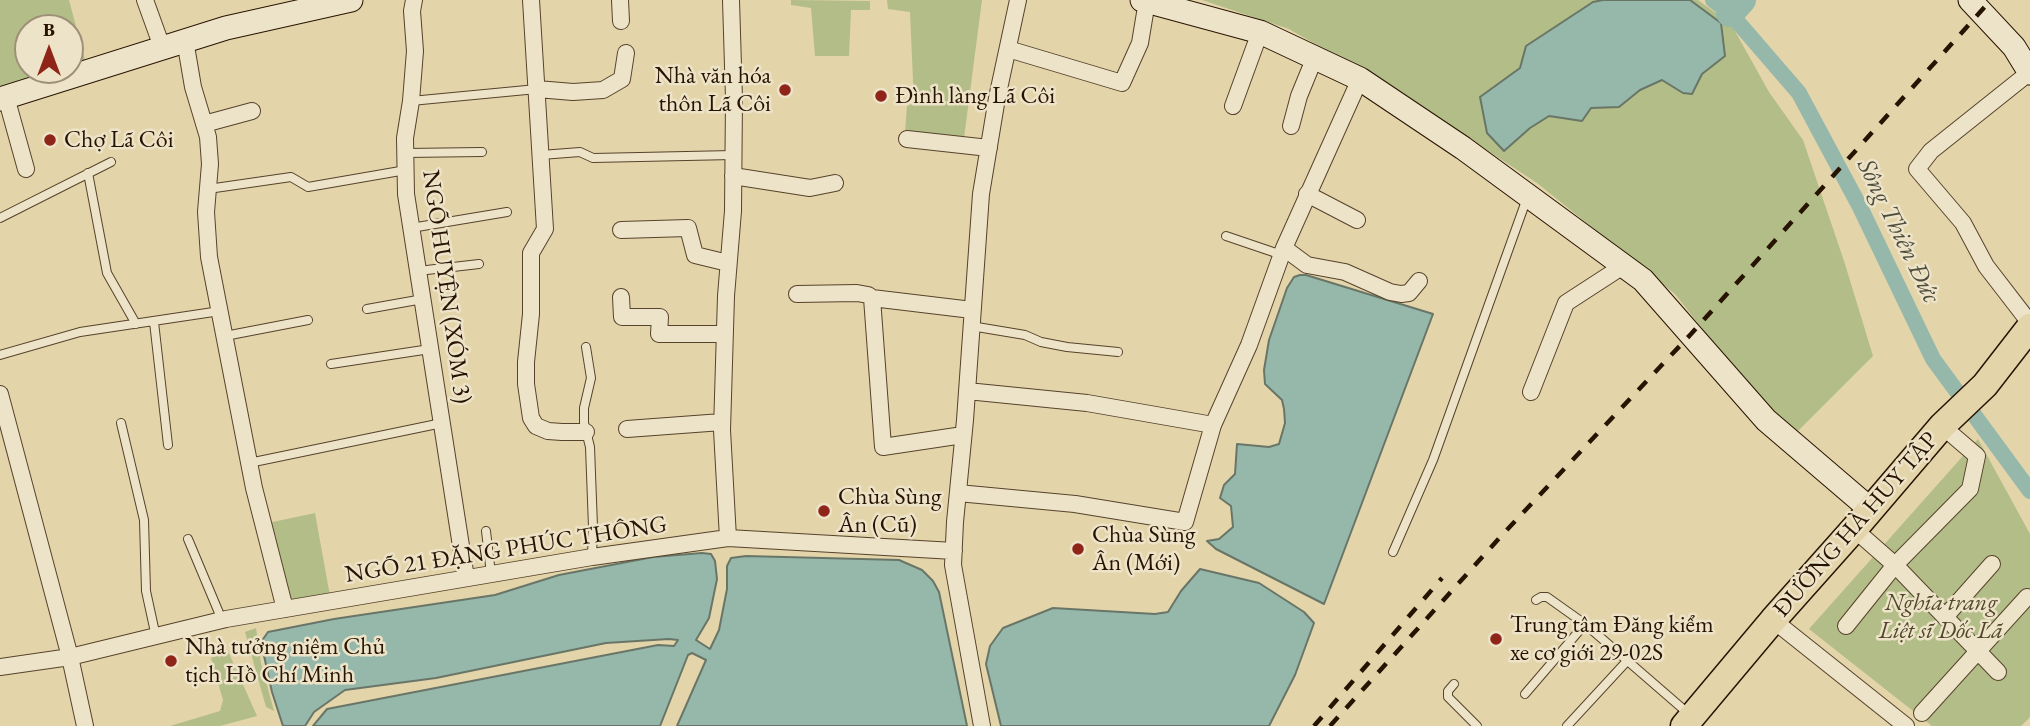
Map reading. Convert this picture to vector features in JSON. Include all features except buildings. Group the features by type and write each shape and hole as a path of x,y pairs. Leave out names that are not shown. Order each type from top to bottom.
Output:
{"main road":[{"name":"ĐƯỜNG HÀ HUY TẬP","path":"1688,722 1945,423 1985,385 2030,325"}],"street":[{"path":"145,0 162,47"},
{"path":"26,169 3,98 226,28 351,0"},
{"name":"NGÕ HUYỆN (XÓM 3)","path":"414,0 412,11 415,51 405,138 406,194 466,578"},
{"path":"531,0 545,229 531,253 531,314 526,384 531,418 536,426 548,431 586,432"},
{"path":"620,0 621,21"},
{"path":"728,538 722,422 728,263 733,211 734,99 730,0"},
{"path":"982,726 953,565 981,194 1018,0"},
{"path":"1970,0 2014,47 2030,72 1931,151 1917,169 1963,223 1986,266 2030,325"},
{"path":"1008,49 1122,83 1140,43 1144,1 1260,32 1360,79 1528,195 1643,280 1766,420 1862,519 1895,565 1998,672"},
{"path":"1233,106 1260,32"},
{"path":"186,40 210,164 206,212 209,257 254,488 285,609"},
{"path":"537,89 573,92 603,90 622,79 626,53"},
{"path":"1291,127 1298,96 1315,57"},
{"path":"958,493 1074,504 1185,522 1213,425 1249,345 1307,194 1360,79"},
{"path":"204,124 253,111"},
{"path":"907,139 989,148"},
{"path":"733,176 810,188 835,183"},
{"path":"1307,194 1357,220"},
{"path":"621,230 688,228 695,254 728,263"},
{"path":"1283,252 1307,265 1345,272 1390,292 1409,293 1419,281"},
{"path":"1531,392 1566,303 1623,266"},
{"path":"797,294 857,293 972,318"},
{"path":"621,297 622,317 660,317 659,334 725,334"},
{"path":"872,298 883,447 963,435"},
{"path":"967,391 1087,403 1213,425"},
{"path":"0,394 6,440 70,657 85,726"},
{"path":"627,429 722,422"},
{"path":"1846,626 1895,565 1970,489 1977,456 1945,423"},
{"name":"NGÕ 21 ĐẶNG PHÚC THÔNG","path":"0,667 70,657 285,609 592,557 728,538 954,551"},
{"path":"1945,617 1992,564"},
{"path":"1922,713 2027,597"},
{"path":"1773,620 1906,726"}],"lane":[{"path":"411,101 537,89"},
{"path":"406,153 482,152"},
{"path":"541,155 580,152 593,158 733,155"},
{"path":"0,218 111,162"},
{"path":"208,189 291,177 308,187 406,170"},
{"path":"88,173 107,273 136,324"},
{"path":"1393,552 1433,460 1528,195"},
{"path":"411,228 507,212"},
{"path":"1226,236 1283,252"},
{"path":"418,271 479,264"},
{"path":"368,309 423,299"},
{"path":"0,355 80,332 220,311"},
{"path":"972,318 1041,342 1118,352"},
{"path":"225,337 308,320"},
{"path":"154,322 168,445"},
{"path":"586,347 591,378 584,408 584,423 590,447 592,557"},
{"path":"331,364 430,349"},
{"path":"121,423 144,520 146,591 156,636"},
{"path":"249,463 442,423"},
{"path":"486,531 491,574"},
{"path":"188,539 222,621"},
{"path":"1536,600 1547,597 1585,624 1627,661 1688,722"},
{"path":"1525,694 1585,624"},
{"path":"1567,726 1627,661"},
{"path":"1454,684 1448,691 1448,697 1477,726"}],"green space":[{"path":"0,0 69,0 73,14 14,14 14,84 19,84 0,91"},
{"path":"791,0 870,1 870,10 851,10 849,56 815,56 811,8 791,5"},
{"path":"887,0 982,0 964,138 905,132 907,106 914,103 910,12 888,9"},
{"path":"1202,0 1698,0 1731,24 1769,92 1803,140 1873,356 1796,433 1749,388 1675,294 1537,183 1400,93 1289,29"},
{"name":"Nghĩa trang Liệt sĩ Dốc Lã","path":"1978,439 2030,534 2030,717 2021,726 1932,726 1809,629"},
{"path":"315,513 330,596 288,605 268,523"},
{"path":"256,628 261,663 274,711 266,707 245,632"},
{"path":"228,651 257,716 220,726 170,726 220,711 223,700 211,658"}],"shaded area":[{"path":"1690,0 1721,23 1725,56 1702,74 1692,94 1683,93 1662,80 1640,90 1619,107 1591,108 1582,121 1549,116 1530,128 1504,151 1487,133 1480,97 1520,68 1526,46 1593,2"},
{"path":"1300,275 1433,314 1324,604 1216,549 1207,541 1219,539 1233,527 1231,506 1220,498 1224,485 1235,474 1237,444 1269,447 1279,444 1285,423 1284,409 1282,400 1265,384 1264,370 1269,340 1287,288 1294,277"},
{"path":"711,554 715,561 717,579 709,618 696,640 710,649 719,630 727,589 727,566 731,558 746,556 899,560 922,570 939,592 967,726 677,726 706,660 692,653 688,655 660,726 313,726 327,709 658,645 674,646 678,640 669,639 606,643 436,678 345,690 314,712 305,726 283,726 261,642 268,632 334,619 495,595 559,575 653,557"},
{"path":"1200,569 1259,583 1304,612 1314,623 1295,675 1269,726 1001,726 986,664 990,646 1003,628 1053,608 1155,614 1168,612 1181,591"}],"waterway":[{"name":"Sông Thiên Đức","path":"1713,0 1730,13 1799,93 1860,207 1933,359 2030,491"},
{"path":"1730,13 1742,0"}],"railway":[{"path":"1330,726 1503,534 1691,334 1991,0"},
{"path":"1314,726 1442,578"}],"place":[{"name":"Nhà văn hóa thôn Lã Côi","path":"785,90"},
{"name":"Đình làng Lã Côi","path":"881,96"},
{"name":"Chợ Lã Côi","path":"50,140"},
{"name":"Chùa Sùng Ân (Cũ)","path":"824,511"},
{"name":"Chùa Sùng Ân (Mới)","path":"1078,549"},
{"name":"Trung tâm Đăng kiểm xe cơ giới 29-02S","path":"1496,639"},
{"name":"Nhà tưởng niệm Chủ tịch Hồ Chí Minh","path":"171,661"}]}
